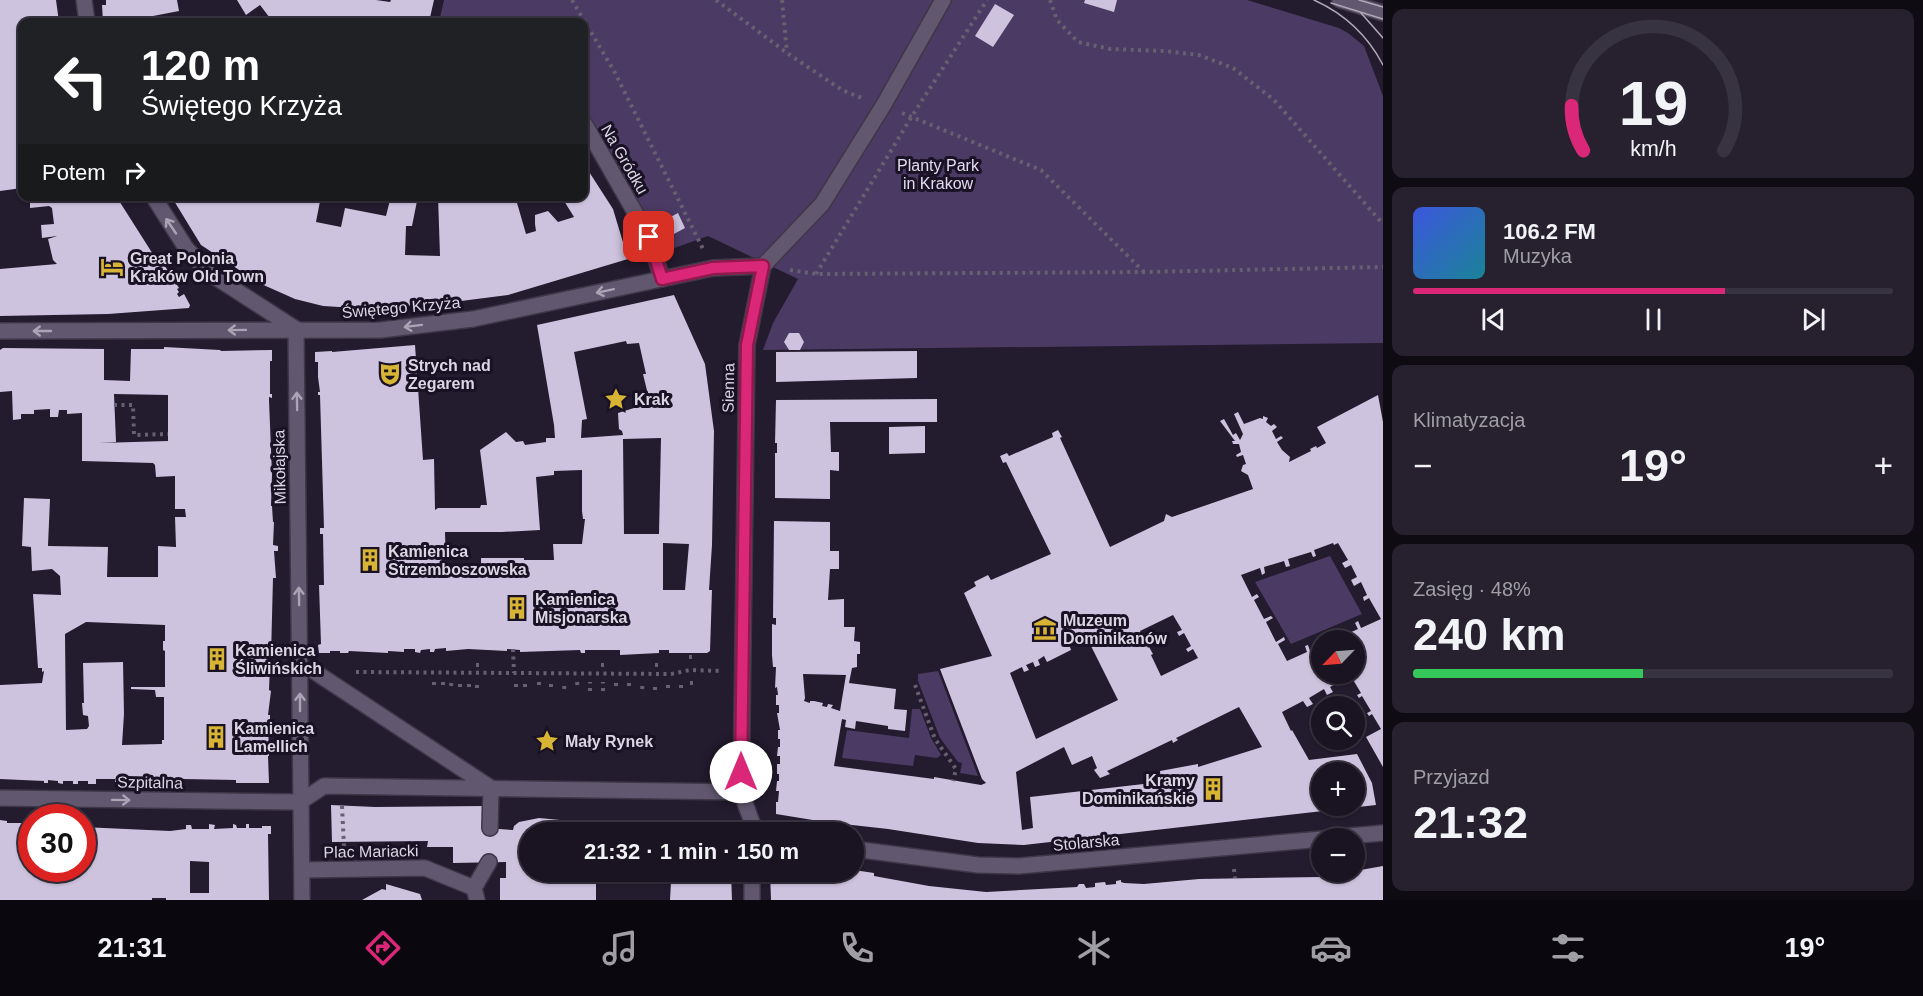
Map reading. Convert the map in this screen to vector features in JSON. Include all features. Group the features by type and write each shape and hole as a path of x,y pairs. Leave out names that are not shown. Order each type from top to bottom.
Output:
{"street":[{"path":"84,0 86,18"},
{"path":"763,266 822,204 883,106 943,0"},
{"path":"1340,0 1383,13"},
{"name":"Na Gródku","path":"588,130 649,237 662,279"},
{"path":"156,201 186,248 209,273 296,329"},
{"name":"Świętego Krzyża","path":"0,331 381,330 473,319 713,268 763,266"},
{"name":"Sienna","path":"753,822 741,792 747,345 763,266"},
{"name":"Mikołajska","path":"296,329 300,802"},
{"path":"315,672 491,788"},
{"path":"300,802 324,786 741,792"},
{"path":"490,828 491,788"},
{"name":"Szpitalna","path":"0,798 300,802"},
{"name":"Plac Mariacki","path":"300,802 302,900"},
{"name":"Stolarska","path":"1365,835 1383,833"},
{"name":"Stolarska","path":"864,850 978,865 1019,866 1311,840"},
{"name":"Plac Mariacki","path":"302,870 425,868 475,894 489,862"},
{"path":"752,882 752,900"}],"path":[{"path":"572,0 582,18"},
{"path":"716,0 787,53 842,90"},
{"path":"782,0 787,53"},
{"path":"816,274 912,116 987,0"},
{"path":"1050,0 1057,20 1078,42 1110,50 1164,51 1199,55 1233,68 1274,100 1383,224"},
{"path":"588,27 614,72 713,268"},
{"path":"912,116 1041,170 1144,272"},
{"path":"763,266 816,274 1144,272 1383,267"},
{"path":"114,405 133,405 134,435 168,435"},
{"path":"513,650 513,673"},
{"path":"315,672 671,675 690,670 742,671"},
{"path":"434,678 434,685"},
{"path":"443,679 443,685"},
{"path":"452,680 452,686"},
{"path":"460,680 460,687"},
{"path":"469,681 469,687"},
{"path":"477,681 477,688"},
{"path":"564,682 564,689"},
{"path":"577,682 578,689"},
{"path":"590,691 591,682"},
{"path":"603,682 603,691"},
{"path":"616,683 616,689"},
{"path":"629,683 629,689"},
{"path":"642,689 643,683"},
{"path":"655,683 655,690"},
{"path":"915,685 935,739 956,769 953,781"},
{"path":"342,806 344,841"}],"green space":[{"name":"Planty Park in Krakow","path":"444,0 1247,0 1339,28 1364,46 1383,96 1383,343 763,350 773,323 798,279 708,236 663,252 588,119 588,18 440,18"},
{"path":"1330,556 1362,614 1324,630 1311,630 1311,636 1291,644 1255,582"},
{"path":"938,671 978,776 960,773 962,763 958,762 940,738 918,681 918,674"},
{"path":"912,709 920,709 931,738 941,755 937,758 915,755 913,766 842,758 847,730 909,738"}],"building":[{"path":"0,0 56,0 58,18 18,18 18,189 0,191"},
{"path":"106,0 177,0 179,11 153,16 153,18 103,18 102,5 106,5"},
{"path":"237,0 376,0 390,2 391,0 434,0 430,18 270,18 260,5 246,15"},
{"path":"1085,0 1117,0 1114,12 1084,3"},
{"path":"995,4 1014,15 993,47 975,36"},
{"path":"588,170 613,209 628,259 508,295 372,309 323,306 295,299 259,283 201,245 174,201 320,201 316,222 341,227 345,208 386,216 390,201 417,201 412,226 406,226 405,255 440,256 438,201 467,201 467,203 516,201 526,234 536,231 535,215 548,211 558,222 574,217 564,201 588,201"},
{"name":"Great Polonia Kraków Old Town","path":"30,201 119,201 156,259 159,257 179,288 177,294 179,297 184,294 190,305 189,308 108,314 0,316 0,269 57,264 53,260 48,239 57,236 42,238 41,225 54,224 52,208 49,206 30,208"},
{"path":"678,213 685,228 672,235 665,220"},
{"path":"674,295 705,364 714,431 709,590 712,590 710,651 707,653 669,653 669,650 659,650 659,653 620,655 620,650 585,650 585,653 581,653 580,650 520,652 520,650 507,649 507,651 468,649 446,651 446,648 435,649 434,652 430,652 430,649 421,650 420,653 415,652 415,649 404,649 404,652 388,651 388,653 330,651 330,653 319,653 318,645 321,644 319,585 324,585 323,534 320,534 320,528 324,528 320,395 318,395 320,392 315,352 415,345 423,460 434,459 435,510 438,508 480,508 481,505 487,505 480,450 506,432 516,442 523,441 525,445 546,442 546,438 555,438 537,325","holes":["626,341 627,344 639,343 650,403 618,413 619,429 623,435 581,438 582,420 587,419 574,352","661,438 659,534 624,534 623,439","582,470 582,511 583,519 585,519 582,544 553,544 554,560 481,558 481,566 446,567 445,532 540,530 536,477 554,475 554,471","663,543 689,544 685,590 663,590"]},
{"path":"789,333 799,333 804,342 800,350 789,350 784,342"},
{"path":"164,347 221,351 272,350 270,394 272,398 269,397 271,506 274,522 273,545 278,546 278,551 274,551 276,578 273,578 271,656 268,665 270,665 269,690 271,691 268,715 270,715 270,721 268,721 269,783 183,779 183,782 161,782 161,779 154,779 154,777 132,783 133,780 115,782 115,779 96,779 96,784 88,784 88,781 78,781 78,784 73,784 73,781 63,781 63,784 48,780 48,783 44,783 44,781 0,779 0,685 42,683 44,671 38,668 33,594 61,595 60,576 52,569 32,571 31,547 22,546 24,498 50,499 48,546 108,547 107,577 158,577 158,546 176,547 175,517 186,517 185,509 175,509 175,476 156,477 153,463 82,461 82,413 67,414 67,410 59,410 58,417 50,417 50,409 34,410 34,414 21,414 21,419 13,420 12,391 0,392 0,350 3,348 104,349 104,380 130,381 131,349 164,349","holes":["114,394 168,395 168,441 99,443 116,442","86,622 165,625 165,641 163,641 165,687 131,687 131,689 155,690 156,697 164,697 164,740 162,744 122,745 123,662 83,663 83,715 88,716 89,726 87,729 66,730 65,634"]},
{"path":"917,351 917,378 776,382 776,352"},
{"path":"1378,395 1383,422 1383,767 1366,737 1381,729 1372,714 1369,716 1367,713 1371,711 1365,701 1365,696 1357,695 1361,693 1356,684 1365,684 1365,630 1356,630 1358,629 1355,623 1358,621 1361,628 1381,619 1369,598 1364,601 1363,597 1367,595 1361,582 1354,586 1351,580 1357,577 1351,565 1345,568 1342,563 1348,560 1338,543 1334,545 1333,543 1314,550 1316,556 1313,557 1311,552 1288,559 1290,566 1286,567 1284,561 1264,567 1265,573 1262,575 1260,568 1241,575 1252,597 1257,594 1259,597 1254,600 1264,619 1271,616 1273,618 1266,622 1276,642 1284,637 1285,640 1278,644 1287,661 1307,652 1305,646 1308,645 1311,651 1311,684 1336,684 1330,687 1333,692 1327,695 1324,689 1311,696 1309,698 1311,705 1307,707 1303,701 1282,712 1309,760 1357,754 1361,762 1311,762 1311,812 1024,845 978,843 864,826 864,822 825,822 776,814 779,791 776,791 777,781 779,781 777,764 780,764 780,756 777,756 778,747 780,747 778,730 780,730 777,713 779,713 779,705 776,705 776,695 778,695 777,687 775,688 776,667 773,667 772,655 772,624 776,625 776,618 773,618 774,521 830,522 830,551 839,551 839,569 830,569 828,600 844,599 844,627 855,627 854,641 860,642 857,667 852,668 849,683 896,689 894,709 907,710 905,731 856,721 855,729 845,727 846,720 842,719 834,766 934,779 934,777 981,785 986,783 982,779 940,669 992,656 964,593 976,586 974,582 988,575 991,580 1051,554 1006,462 1003,463 1000,456 1007,453 1009,456 1053,437 1052,433 1058,430 1110,547 1164,521 1166,514 1172,517 1253,489 1248,475 1241,471 1243,465 1246,464 1243,455 1237,457 1236,455 1241,452 1239,444 1233,444 1232,441 1235,441 1220,421 1224,419 1233,435 1236,433 1240,440 1243,434 1234,414 1238,412 1244,424 1263,419 1263,416 1268,418 1266,422 1277,427 1272,431 1276,439 1281,436 1283,438 1277,442 1290,457 1289,462 1311,451 1310,449 1326,443 1317,427","holes":["1173,615 1182,630 1177,632 1179,636 1184,633 1191,646 1186,649 1188,652 1193,649 1198,658 1161,676 1151,655 1153,654 1140,631","1086,636 1118,700 1036,739 1010,673 1022,667 1024,672 1029,670 1026,665 1033,662 1035,667 1040,665 1038,660 1044,656 1047,662 1071,650 1069,644","803,674 846,675 840,711 831,708 833,705 828,704 827,707 822,706 823,703 804,701","1239,707 1262,747 1198,767 1198,764 1160,771 1161,782 1030,797 1033,828 1022,830 1016,772 1064,747 1072,765 1092,756 1097,768 1094,770 1100,778 1110,774 1107,771 1172,740 1173,743 1178,740 1176,738"]},
{"path":"937,399 937,422 830,422 831,452 839,452 839,471 830,470 830,499 775,498 776,400"},
{"path":"925,426 925,453 889,454 889,427"},
{"path":"1365,769 1372,783 1376,805 1365,806"},
{"path":"331,805 485,806 484,828 513,830 519,822 519,882 596,882 596,900 500,900 500,878 506,878 506,862 453,863 453,847 427,847 428,841 332,842"},
{"path":"539,818 563,822 519,822"},
{"path":"0,820 7,821 7,823 18,823 18,882 96,882 96,828 170,831 186,829 186,825 191,825 192,829 209,829 209,824 215,825 214,829 233,828 233,824 237,828 246,828 246,824 249,824 249,828 271,826 271,834 268,834 269,900 152,898 152,900 0,900","holes":["190,861 209,862 209,893 190,893"]},
{"path":"1383,866 1383,900 771,900 770,882 864,882 864,872 874,873 874,876 929,886 986,892 1077,887 1079,884 1084,884 1086,888 1095,887 1095,883 1116,884 1116,881 1121,880 1124,883 1144,884 1199,879 1311,877 1311,882 1365,882 1365,869"},
{"path":"671,882 731,882 732,900 670,900"},
{"path":"386,884 420,894 422,900 362,900 382,889 386,890"}],"tram line":[{"path":"1314,0 1346,19 1363,35 1383,65"},
{"path":"1359,0 1383,7"},
{"path":"1331,3 1383,19"},
{"path":"1361,13 1383,38"}],"place":[{"name":"Great Polonia Kraków Old Town","path":"112,267"},
{"name":"Strych nad Zegarem","path":"390,374"},
{"name":"Krak","path":"616,399"},
{"name":"Kamienica Strzemboszowska","path":"370,560"},
{"name":"Kamienica Misjonarska","path":"517,608"},
{"name":"Muzeum Dominikanów","path":"1045,629"},
{"name":"Kamienica Śliwińskich","path":"217,659"},
{"name":"Kamienica Lamellich","path":"216,737"},
{"name":"Mały Rynek","path":"547,741"},
{"name":"Kramy Dominikańskie","path":"1213,789"}],"route":[{"path":"649,237 662,279 713,268 763,266 747,345 741,772"}]}
